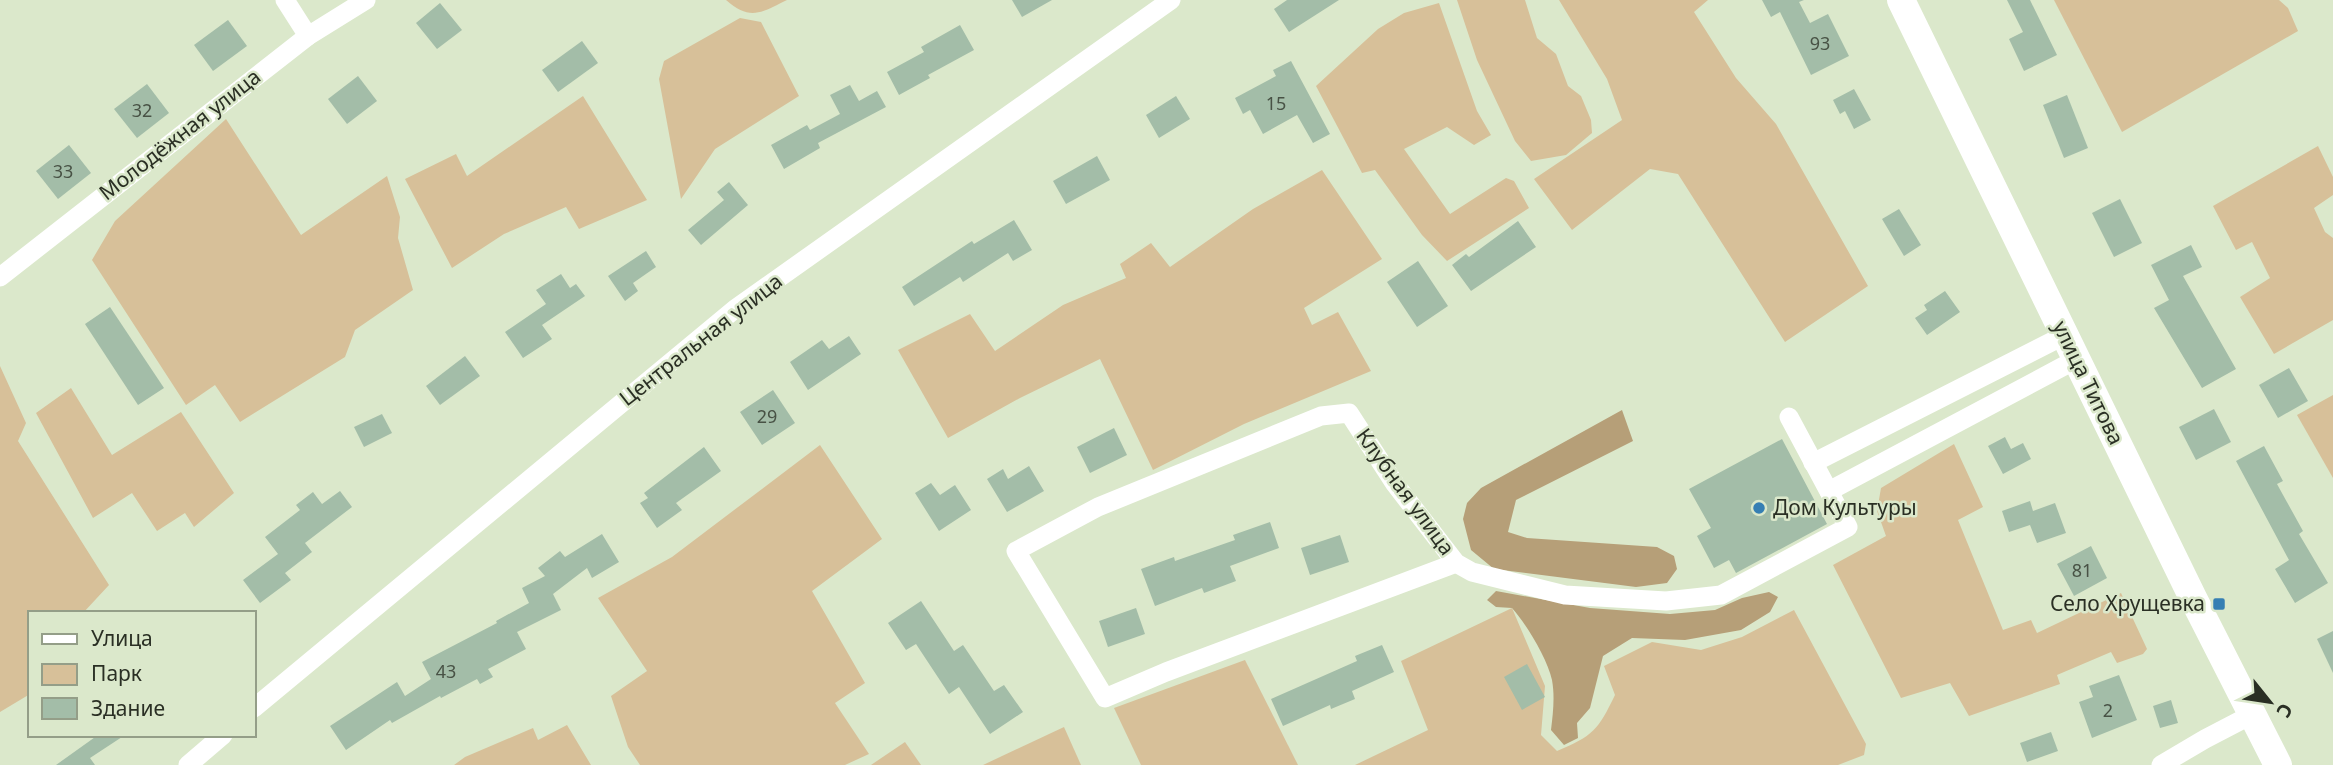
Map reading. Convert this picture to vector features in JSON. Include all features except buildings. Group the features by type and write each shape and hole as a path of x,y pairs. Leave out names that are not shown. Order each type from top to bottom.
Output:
{"main road":[{"name":"улица Титова","path":"1901,0 2193,598 2278,765"}],"street":[{"path":"285,0 308,36"},
{"name":"Молодёжная улица","path":"0,277 308,36 366,0"},
{"name":"Центральная улица","path":"256,706 735,309 1171,0"},
{"path":"1814,463 2071,347"},
{"path":"1829,491 2071,347"},
{"name":"Клубная улица","path":"1349,413 1395,484 1456,563 1166,672 1105,698 1016,551 1098,507 1321,416 1349,413"},
{"path":"1456,563 1472,572 1565,595 1666,601 1721,595 1848,527 1789,417"},
{"path":"2161,765 2205,738 2253,715"},
{"path":"188,765 221,737"}],"green space":[{"path":"726,0 787,0 763,11 749,13 734,7"},
{"path":"1457,0 1525,0 1537,38 1556,54 1568,86 1581,96 1591,120 1592,133 1566,155 1531,161 1515,141 1477,60"},
{"path":"1559,0 1708,0 1694,12 1736,78 1776,124 1868,286 1785,342 1678,174 1650,169 1572,230 1534,179 1622,120 1607,79"},
{"path":"2054,0 2279,0 2288,8 2298,31 2122,132"},
{"path":"1439,3 1477,111 1491,135 1474,145 1447,127 1404,149 1450,214 1506,178 1514,181 1529,208 1447,261 1422,235 1375,170 1362,173 1316,86 1378,29 1404,13"},
{"path":"740,18 761,22 799,96 715,149 681,199 659,79 664,61"},
{"path":"583,96 647,200 579,229 566,207 504,234 452,268 405,179 456,154 467,176"},
{"path":"226,119 301,235 387,176 400,217 398,238 413,290 355,330 345,357 240,422 215,385 186,405 92,260 115,221"},
{"path":"2318,146 2333,177 2333,195 2314,208 2325,232 2333,238 2333,320 2274,354 2240,297 2270,278 2252,242 2236,250 2213,206"},
{"path":"1322,170 1382,259 1304,308 1312,325 1338,312 1371,371 1244,424 1153,470 1100,359 1020,398 948,438 898,350 970,314 995,351 1063,305 1126,278 1120,264 1151,243 1170,267 1253,209"},
{"path":"0,366 26,423 18,441 109,585 85,611 28,611 28,695 0,712"},
{"path":"71,388 112,455 181,412 234,493 194,527 185,513 157,531 132,493 93,518 36,413"},
{"path":"2333,395 2333,478 2297,415"},
{"path":"1954,444 1983,507 1958,520 2003,630 2031,620 2037,633 2121,593 2147,649 2143,654 2117,663 2111,652 2057,675 2060,684 1969,716 1950,683 1901,698 1833,565 1886,536 1877,511 1881,488"},
{"path":"820,445 882,539 812,591 865,683 835,703 869,754 845,765 640,765 628,747 611,696 647,671 598,598 672,557"},
{"path":"1512,608 1545,686 1541,735 1557,751 1587,736 1604,716 1615,695 1604,666 1652,642 1701,650 1742,637 1794,610 1866,744 1864,755 1838,765 1355,765 1428,730 1401,661"},
{"path":"1245,660 1298,765 1141,765 1114,708"},
{"path":"567,725 591,765 454,765 465,757 533,728 538,740"},
{"path":"1064,727 1081,765 983,765"},
{"path":"905,742 921,765 871,765"}],"shaded area":[{"path":"1622,410 1633,441 1516,500 1508,532 1527,538 1657,547 1674,556 1677,569 1667,583 1636,587 1494,569 1471,550 1463,519 1467,503 1481,488"},
{"path":"1496,591 1590,608 1670,614 1715,610 1742,598 1769,592 1778,597 1770,612 1741,630 1685,640 1632,638 1603,656 1590,708 1577,723 1578,738 1564,745 1551,730 1553,693 1546,662 1530,632 1512,608 1496,607 1487,600"}],"place":[{"name":"Дом Культуры","path":"1759,508"},
{"name":"Село Хрущевка","path":"2219,604"}]}
